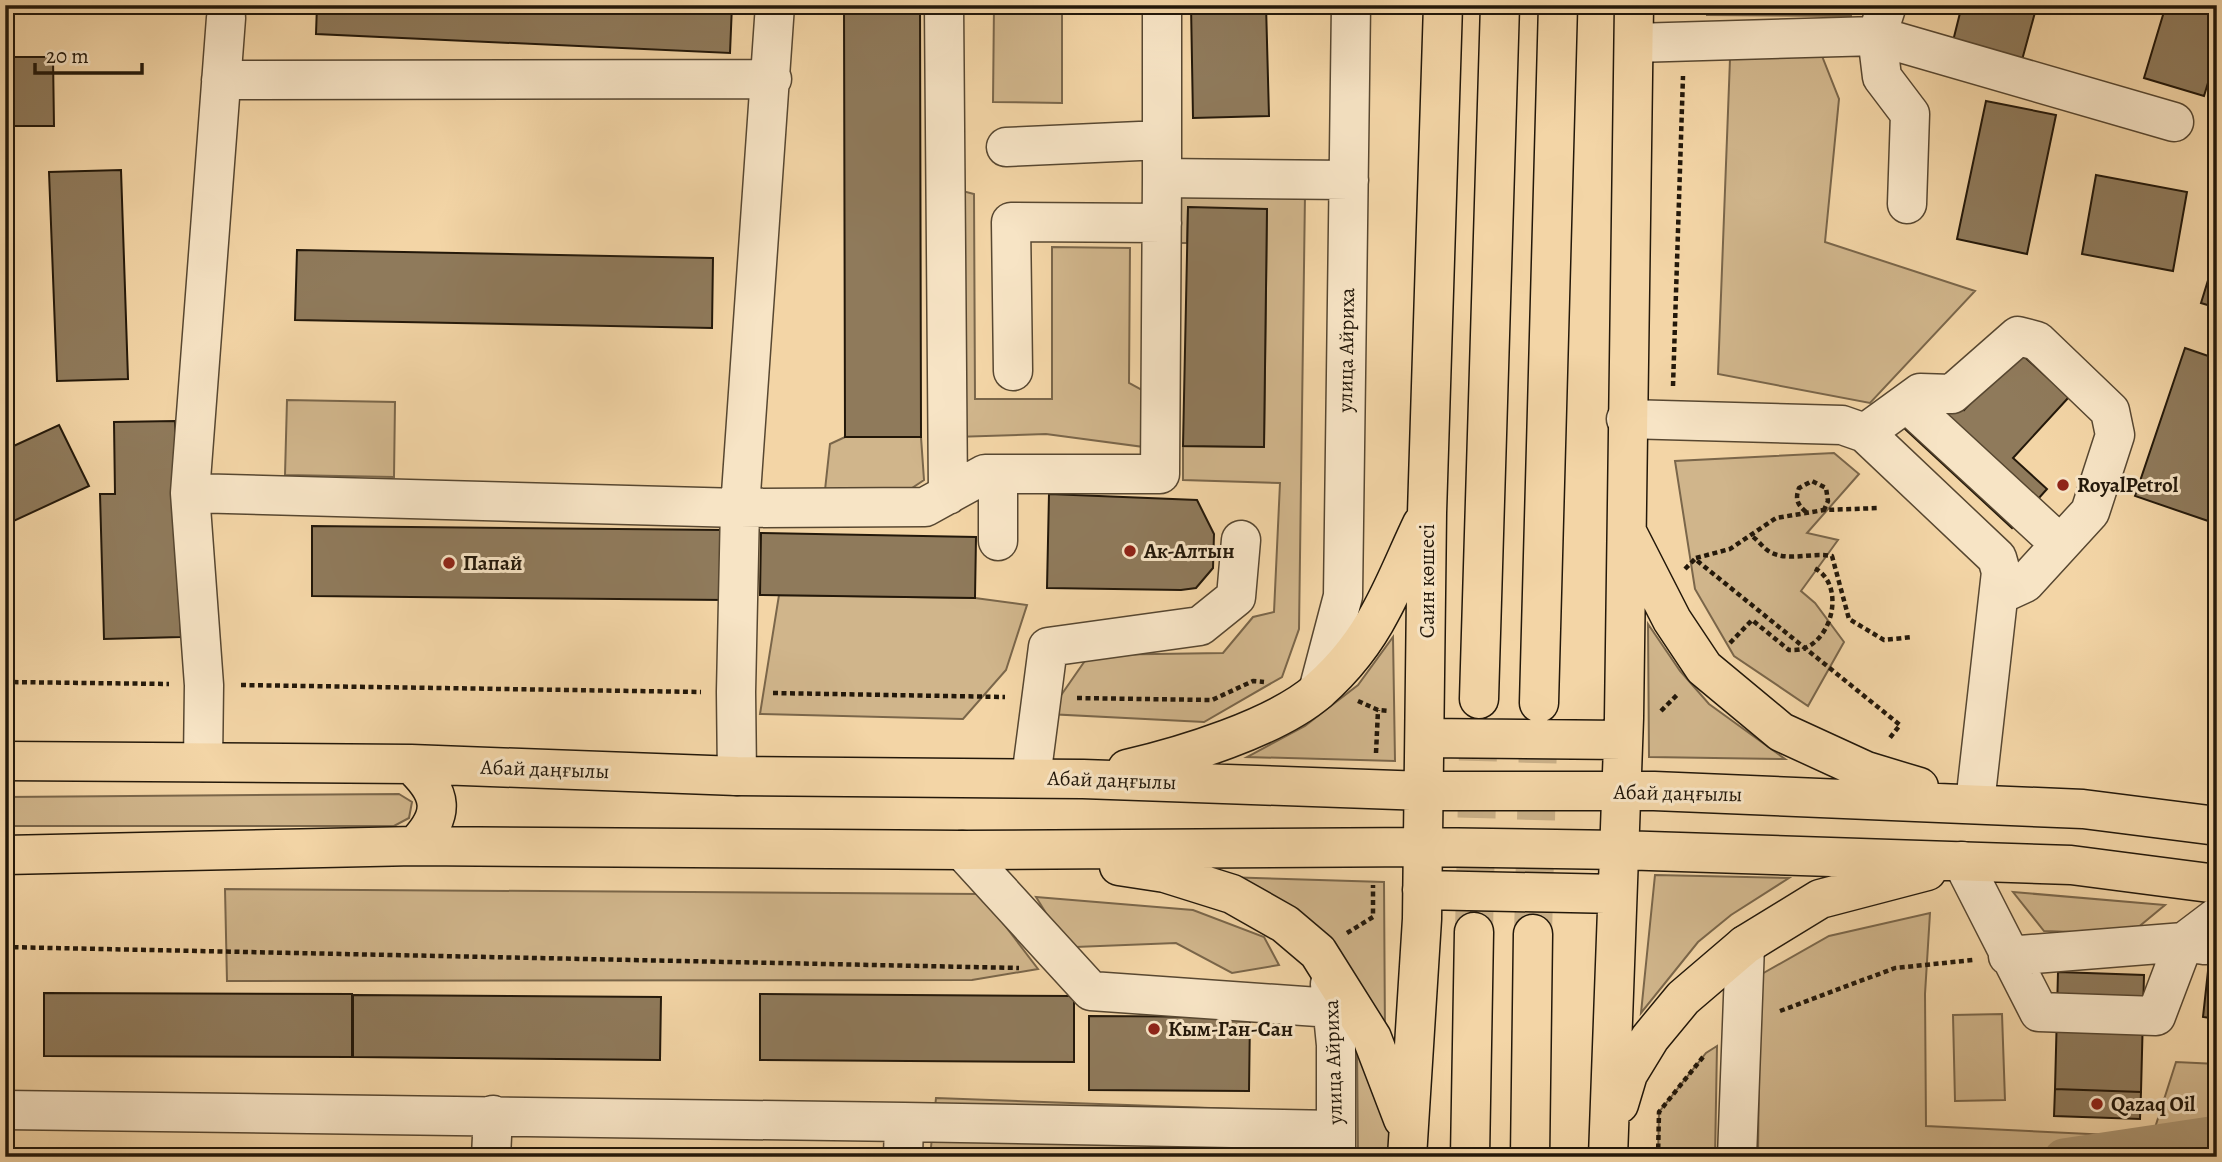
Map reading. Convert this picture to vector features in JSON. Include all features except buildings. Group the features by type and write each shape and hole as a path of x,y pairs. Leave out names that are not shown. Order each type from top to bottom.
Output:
{"main road":[{"name":"Саин көшесі","path":"1408,1145 1422,890 1427,513 1443,5"},
{"path":"1479,699 1500,5"},
{"path":"1539,703 1558,5"},
{"path":"1609,1146 1622,740 1634,5"},
{"path":"1083,779 1156,762 1204,746 1269,721 1318,691 1354,652 1381,612 1427,513"},
{"path":"1625,528 1672,620 1704,668 1781,732 1866,771 1975,803"},
{"path":"1426,738 1622,740"},
{"name":"Абай даңғылы","path":"5,761 411,764 737,776 1083,779 1425,792 1620,791 2083,809 2217,826"},
{"path":"411,764 436,793 438,810 431,830 415,846"},
{"path":"5,855 415,846 962,850 1423,847 1619,850 2071,865 2217,884"},
{"path":"1014,849 1165,873 1232,894 1285,924 1318,952 1335,952 1372,1038 1408,1145"},
{"path":"1609,1146 1628,1074 1650,1038 1683,998 1745,945 1820,899 1962,860"},
{"path":"1422,890 1617,894"},
{"path":"1470,1157 1474,932"},
{"path":"1530,1157 1533,934"}],"street":[{"path":"737,776 740,508 772,79 775,5"},
{"path":"944,5 948,495"},
{"path":"190,493 740,508 925,507 985,474 1160,474 1162,5"},
{"name":"улица Айриха","path":"1318,691 1343,596 1351,5"},
{"path":"203,762 204,685 190,493 226,18"},
{"path":"1882,21 1882,77 1910,114 1907,204"},
{"path":"1634,43 1882,21 2174,122"},
{"path":"221,80 772,79"},
{"path":"1006,147 1162,139"},
{"path":"1162,178 1349,180"},
{"path":"1013,372 1011,222 1162,223"},
{"path":"1865,433 1920,393 1952,394 2018,336 2037,341 2110,411 2115,435 2090,512 2025,583 1999,595"},
{"path":"1907,403 2060,544"},
{"path":"1626,419 1842,425 1865,433 1997,558 2001,572 1999,595 1975,803"},
{"path":"998,474 998,541"},
{"path":"1031,778 1048,647 1200,626 1236,597 1241,540"},
{"path":"962,850 1091,991 1332,1008"},
{"path":"1962,860 2008,956 2039,1012 2157,1016 2217,917"},
{"path":"1737,1157 1745,945"},
{"path":"2008,956 2200,945"},
{"name":"улица Айриха","path":"1335,952 1332,1008 1336,1045 1336,1143"},
{"path":"5,1110 494,1115 904,1140 1336,1143"},
{"path":"491,1157 494,1115"}],"path":[{"path":"1807,512 1798,505 1796,496 1799,488 1812,481 1821,483 1828,494 1824,510"},
{"path":"1677,578 1695,559 1730,549 1753,537 1776,518 1824,510 1879,508"},
{"path":"1753,537 1767,550 1784,558 1817,554 1832,556 1849,619 1884,640 1912,637"},
{"path":"1695,559 1900,725 1882,748"},
{"path":"1727,646 1752,620 1789,650 1806,648 1823,634 1832,612 1832,587 1822,571 1812,567"},
{"path":"5,682 1212,700 1253,681 1272,683"},
{"path":"1655,717 1683,689"},
{"path":"1376,754 1378,710"},
{"path":"1335,952 1373,917 1373,885"},
{"path":"5,947 1070,969"},
{"path":"1768,1016 1895,968 2008,956"},
{"path":"1658,1157 1659,1112 1706,1053"}],"shaded area":[{"path":"994,5 1062,5 1062,103 993,102"},
{"path":"1707,5 1851,5 1851,16 1707,15"},
{"path":"1822,56 1839,99 1825,242 1975,291 1870,403 1718,374 1730,59"},
{"path":"951,188 974,194 975,399 1052,399 1052,247 1130,248 1129,383 1144,391 1144,447 1046,434 954,437"},
{"path":"1176,192 1305,194 1299,629 1282,677 1204,722 1048,714 1089,655 1223,653 1253,617 1274,612 1280,483 1183,480 1183,446 1264,447 1267,210 1188,208 1187,243 1175,243"},
{"path":"287,400 395,402 394,477 285,475"},
{"path":"845,437 921,437 924,480 906,492 825,490 830,444"},
{"path":"1834,453 1859,474 1807,533 1838,540 1801,591 1815,603 1844,642 1808,706 1734,656 1695,589 1675,461"},
{"path":"779,595 975,598 1027,605 1006,670 963,719 760,714"},
{"path":"1648,624 1680,671 1709,704 1785,759 1649,757"},
{"path":"1393,637 1395,761 1247,757 1305,726 1358,685"},
{"path":"399,794 412,802 409,818 394,826 5,826 5,797"},
{"path":"1655,875 1789,878 1731,915 1698,942 1641,1013"},
{"path":"1223,877 1384,882 1385,1037"},
{"path":"225,889 981,894 1038,969 972,980 227,981"},
{"path":"2013,892 2165,905 2130,934 2044,931"},
{"path":"1036,897 1193,910 1264,937 1279,965 1232,973 1176,943 1075,947 1054,926"},
{"path":"1930,913 1925,994 1926,1126 2152,1137 2176,1062 2217,1064 2217,1157 1758,1157 1760,975 1829,936"},
{"path":"2002,1014 2005,1100 1955,1101 1953,1015"},
{"path":"1717,1046 1715,1157 1658,1157 1659,1112 1706,1053"},
{"path":"1357,1047 1385,1114 1391,1157 1358,1157"},
{"path":"936,1098 1238,1109 1297,1145 1298,1157 930,1157"}],"waterway":[{"path":"2063,1157 2217,1134"}],"tunnel":[{"path":"1474,932 1479,705"},
{"path":"1533,934 1539,705"}],"place":[{"name":"RoyalPetrol","path":"2063,485"},
{"name":"Ак-Алтын","path":"1130,551"},
{"name":"Папай","path":"449,563"},
{"name":"Кым-Ган-Сан","path":"1154,1029"},
{"name":"Qazaq Oil","path":"2097,1104"}]}
